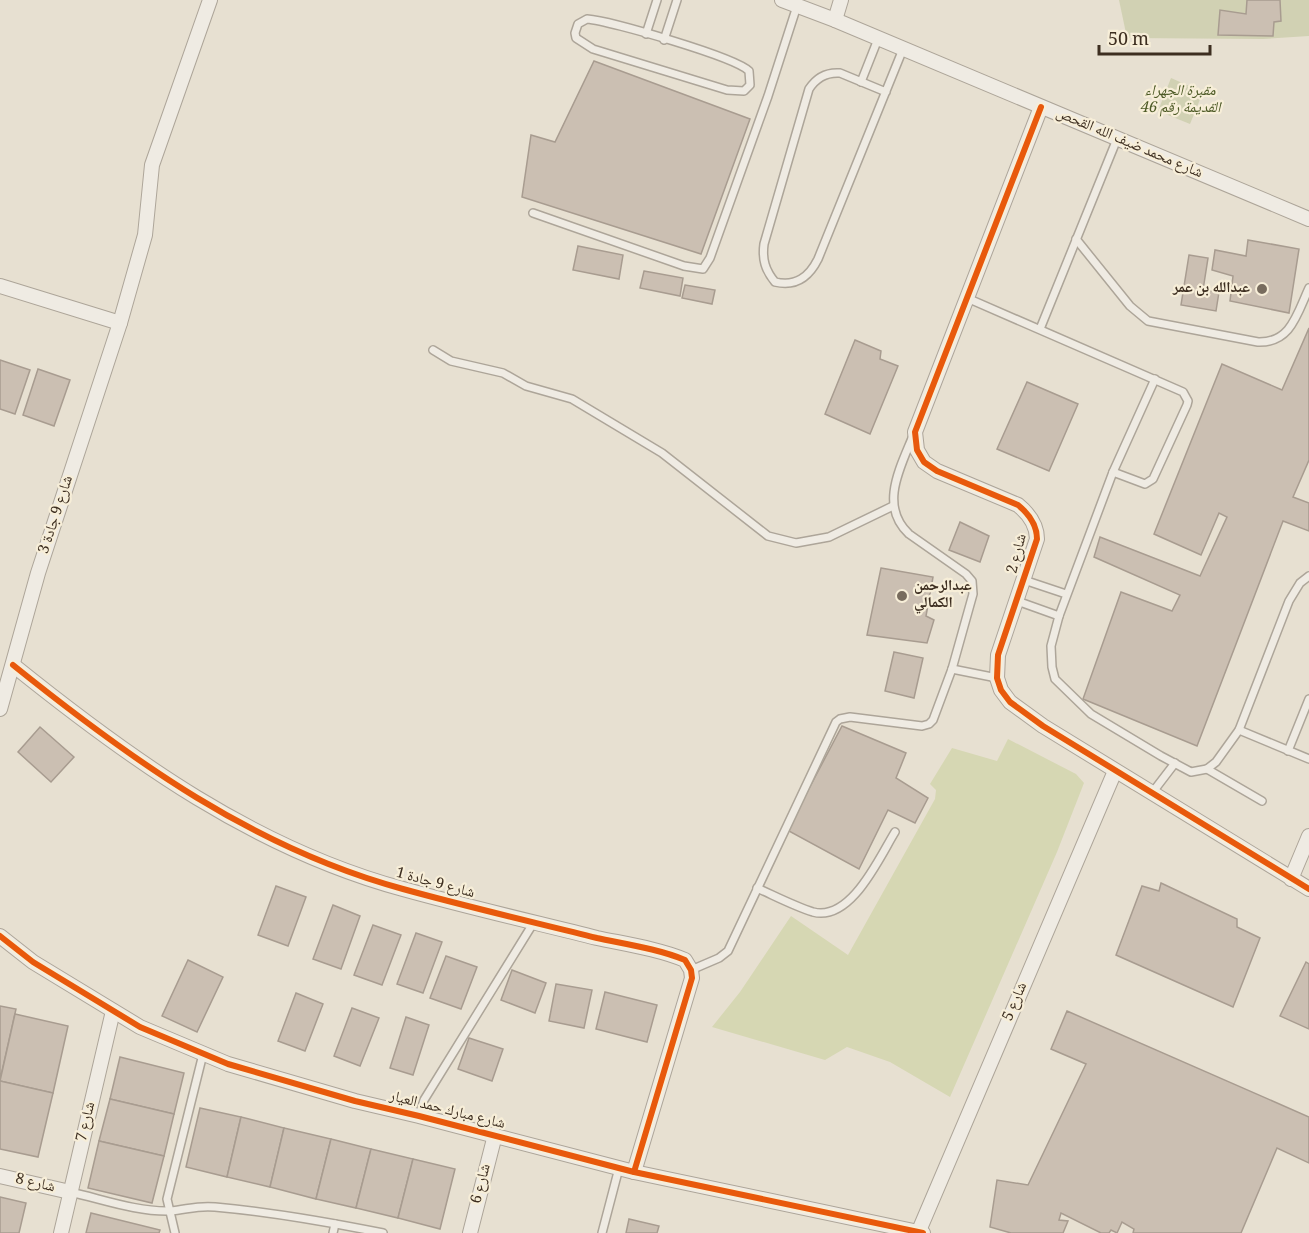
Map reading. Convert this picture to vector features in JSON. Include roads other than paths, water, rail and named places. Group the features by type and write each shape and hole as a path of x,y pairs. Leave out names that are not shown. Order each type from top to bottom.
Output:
{"street":[{"name":"شارع 9 جادة 3","path":"0,709 38,573 120,323 145,235 152,165 210,0"},
{"name":"شارع محمد ضيف الله القحص","path":"782,0 835,20 1309,219"},
{"path":"835,20 841,0"},
{"path":"915,432 1041,107"},
{"path":"0,286 120,323"},
{"name":"شارع 2","path":"915,432 917,450 924,462 937,471 1018,506 1028,514 1036,527 1037,539 998,655 997,678"},
{"name":"شارع 9 جادة 1","path":"13,665 115,745 162,777 232,819 315,858 401,889 679,958 685,960 691,970"},
{"path":"997,678 1001,690 1010,702 1043,726 1309,890"},
{"name":"شارع 5","path":"920,1233 1115,771"},
{"path":"1292,879 1309,836"},
{"name":"شارع مبارك حمد العيار","path":"0,936 33,962 140,1028 228,1064 355,1101 634,1172 920,1233"},
{"path":"634,1172 692,978 691,970"},
{"name":"شارع 7","path":"61,1233 113,1011"},
{"name":"شارع 6","path":"470,1233 495,1135"},
{"name":"شارع 8","path":"0,1176 70,1192"}],"lane":[{"path":"646,34 657,0"},
{"path":"664,40 677,0"},
{"path":"533,213 684,266 703,269 710,258 745,161 797,6"},
{"path":"587,19 602,21 664,40 741,65 749,71 750,85 744,91 727,90 594,50 580,42 575,33 578,24 587,19"},
{"path":"861,82 878,39"},
{"path":"886,92 833,72 817,79 808,89 764,244 765,266 775,282 791,284 803,279 813,268 886,92 903,50"},
{"path":"1040,329 1117,139"},
{"path":"1076,239 1130,306 1148,321 1258,342 1271,342 1282,337 1290,327 1309,288"},
{"path":"968,298 1183,392 1188,400 1187,405 1153,479 1149,483 1139,483 1113,472"},
{"path":"433,350 451,361 503,373 526,386 572,399 662,453 768,536 796,543 829,537 893,506"},
{"path":"1155,379 1113,472 1066,594 1051,646 1055,679 1091,714 1191,772 1207,769 1216,762 1239,730 1289,601 1300,583 1309,576"},
{"path":"691,970 719,958 728,951 836,722 850,717 922,726 933,720 952,669 973,594 972,581 966,574 902,528 893,506 899,472 915,432"},
{"name":"شارع 2","path":"1024,580 1066,594"},
{"path":"1017,601 1059,616"},
{"path":"952,669 997,678"},
{"path":"1288,751 1309,699"},
{"path":"1239,730 1309,759"},
{"path":"1152,793 1175,763"},
{"path":"1207,769 1263,801"},
{"path":"757,888 814,912 829,913 850,901 895,832"},
{"path":"419,1116 424,1101 534,922"},
{"path":"175,1233 167,1199 202,1054"},
{"path":"602,1233 620,1168"},
{"path":"70,1192 135,1207 170,1210 214,1207 383,1233"},
{"path":"333,1233 335,1224"}],"place":[{"name":"عبدالله بن عمر","path":"1262,289"},
{"name":"عبدالرحمن الكمالي","path":"902,596"}],"park label":[{"name":"مقبرة الجهراء القديمة رقم 46","path":"1180,100"}]}
